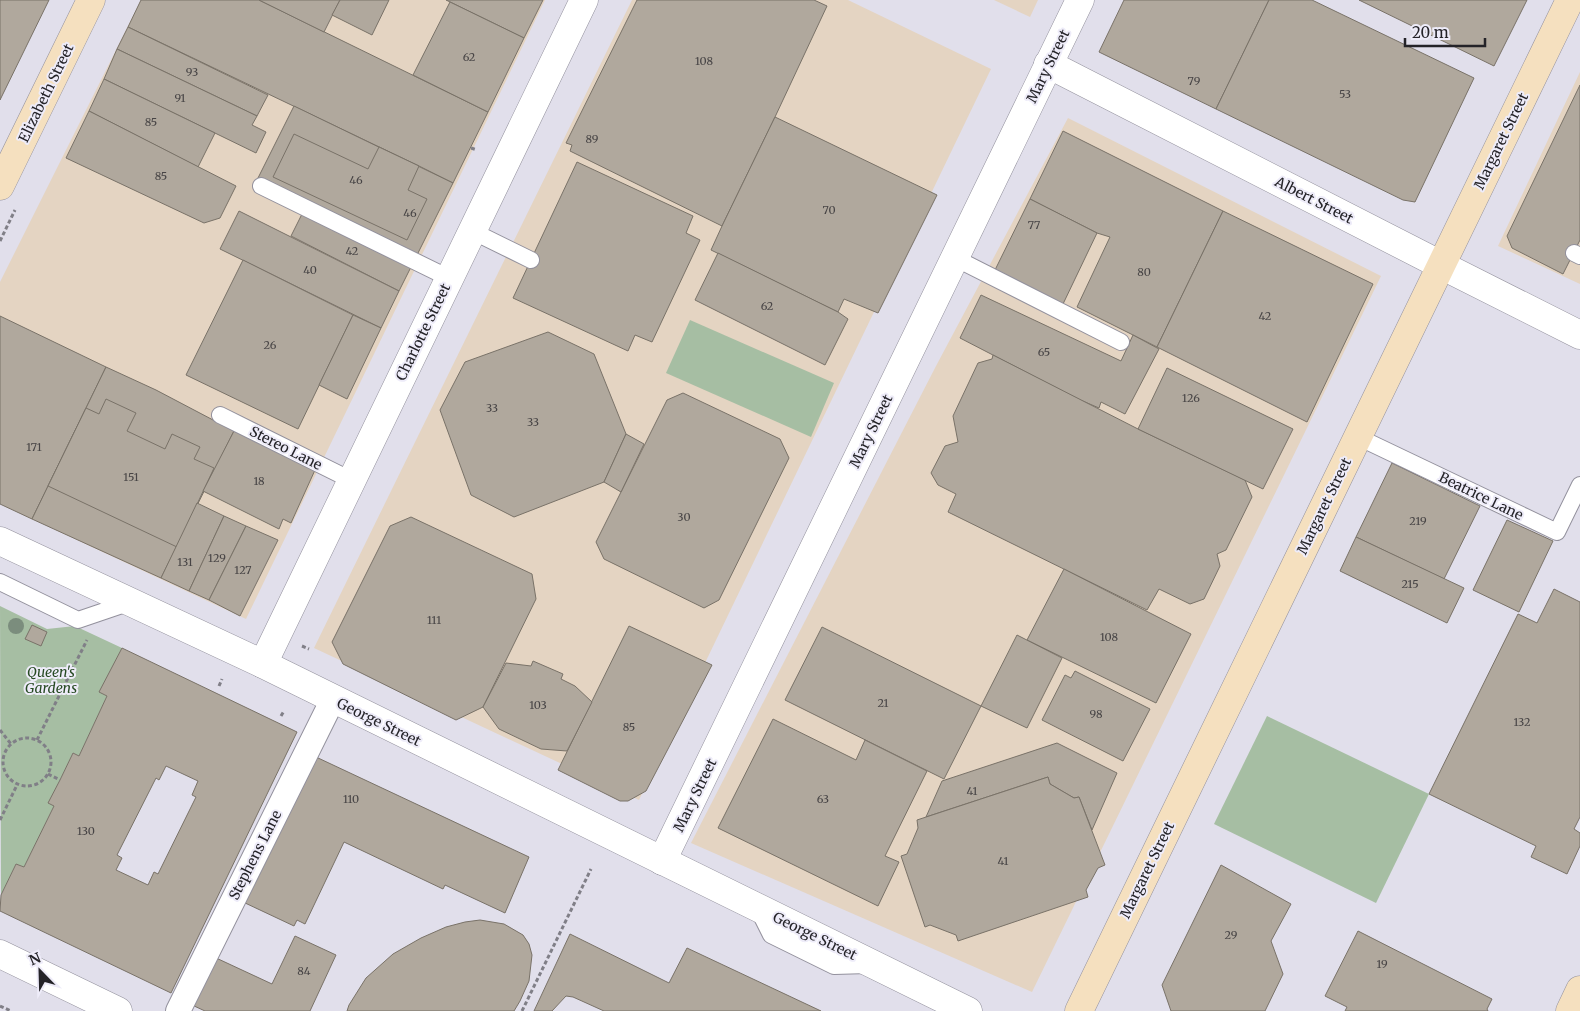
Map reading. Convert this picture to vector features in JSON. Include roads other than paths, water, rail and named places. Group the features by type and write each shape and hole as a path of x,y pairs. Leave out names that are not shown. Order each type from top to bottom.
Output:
{"main road":[{"name":"Elizabeth Street","path":"0,186 91,0"},
{"name":"Margaret Street","path":"1079,1011 1570,0"},
{"path":"1570,1011 1580,990"}],"street":[{"name":"Charlotte Street","path":"263,664 584,0"},
{"name":"Mary Street","path":"662,861 1080,0"},
{"name":"Albert Street","path":"1048,64 1580,335"},
{"name":"George Street","path":"0,541 263,664 968,1011"},
{"name":"Stephens Lane","path":"178,1011 333,699"},
{"path":"0,954 118,1011"}],"lane":[{"path":"261,186 449,278"},
{"path":"472,231 531,260"},
{"path":"955,258 1121,342"},
{"name":"Stereo Lane","path":"220,415 351,480"},
{"name":"Beatrice Lane","path":"1358,437 1557,532 1580,485"},
{"path":"0,582 78,620 131,602"}],"park label":[{"name":"Queen's Gardens","path":"51,680"}]}
